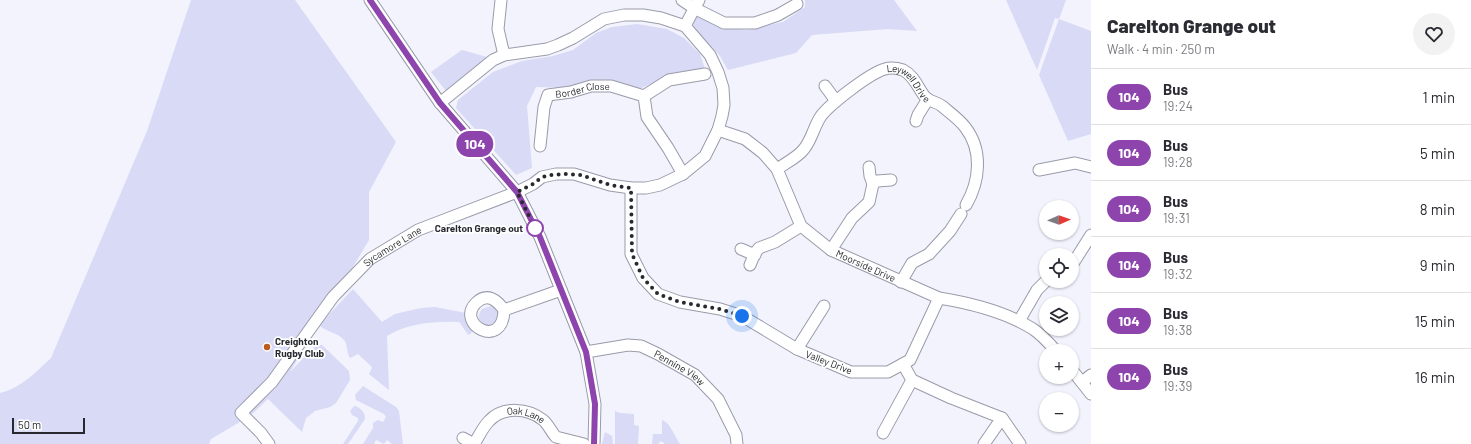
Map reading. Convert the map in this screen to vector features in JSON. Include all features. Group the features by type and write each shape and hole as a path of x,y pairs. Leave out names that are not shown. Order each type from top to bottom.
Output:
{"street":[{"path":"370,0 440,103 517,192 540,237 586,352 595,404 594,444"},
{"path":"501,0 498,29 504,56"},
{"path":"682,0 697,4 724,23 756,23 778,15 797,4"},
{"path":"440,103 493,60 504,56 547,49 573,38 604,19 619,16 643,15 661,18 684,26 697,4"},
{"name":"Sycamore Lane","path":"269,444 261,433 241,413 272,382 333,297 370,259 418,230 517,192 533,184 542,177 565,174 581,175 610,185 631,188 654,187 666,183 683,174 705,156 718,130 724,105 721,81 710,55 684,26"},
{"name":"Leywell Drive","path":"777,169 805,148 821,117 836,101 862,81 883,69 893,68 904,71 912,76 928,99 932,102 939,103 965,126 975,147 978,167 971,196 950,231 929,254 912,263 901,282"},
{"path":"683,174 668,148 647,117 644,96 669,80 706,74"},
{"name":"Border Close","path":"540,146 544,107 548,95 571,92 591,86 610,86 644,96"},
{"path":"825,86 836,101"},
{"path":"916,121 928,99"},
{"name":"Moorside Drive","path":"718,130 745,139 763,153 777,169 801,226 831,250 939,298 956,300 1019,321 1038,333 1049,344"},
{"path":"1039,170 1075,163 1091,167"},
{"path":"831,250 852,218 869,202 873,184 869,167"},
{"path":"873,184 877,181 891,180"},
{"name":"Valley Drive","path":"631,188 632,254 643,278 658,294 680,302 720,309 742,316 797,349 851,372 888,372 910,360 939,298"},
{"path":"741,249 752,260 759,248 775,242 801,226"},
{"path":"1079,254 1091,235"},
{"path":"1019,321 1039,288"},
{"path":"504,310 561,290"},
{"name":"Valley Drive","path":"797,349 824,306"},
{"name":"Pennine View","path":"586,352 628,345 641,346 695,375 718,399 736,436 737,444"},
{"path":"903,364 912,380 951,398 1002,418 1020,444"},
{"path":"1087,378 1091,394"},
{"path":"884,433 912,380"},
{"name":"Oak Lane","path":"474,444 489,420 494,416 512,410 523,411 537,416 547,424 552,441 584,444"},
{"path":"984,444 1002,418"},
{"path":"463,438 474,444"}],"shaded area":[{"path":"191,0 295,0 396,142 369,192 369,240 290,372 314,347 317,345 322,345 349,371 350,380 336,403 330,407 315,411 306,418 302,432 268,399 250,416 211,439 209,444 0,444 0,393 8,391 21,383 34,374 51,358 147,131"},
{"path":"805,0 894,0 917,31 888,29 812,35 796,53 728,70 720,56 694,28 693,22 698,14 721,27 747,30 783,22 805,7"},
{"path":"1006,0 1066,0 1059,19 1055,18 1037,70"},
{"path":"1059,19 1091,31 1091,134 1068,141 1039,75"},
{"path":"637,24 667,29 684,38 700,54 706,72 669,76 637,90 536,87 527,106 532,168 516,175 456,108 458,100 493,72 522,61 553,56 573,50 596,33 612,27"},
{"path":"462,50 487,57 446,91 431,72"},
{"path":"353,289 382,322 395,314 421,308 435,307 466,313 472,332 469,335 459,322 441,322 404,328 387,336 389,390 369,374 372,368 371,366 358,354 350,358 347,346 341,337 319,325"},
{"path":"494,305 498,307 504,325 482,328 479,318 480,311"},
{"path":"363,386 396,407 399,411 403,444 392,444 387,440 384,444 376,440 374,444 363,444 373,428 373,423 378,420 383,422 386,417 384,414 356,400 355,395"},
{"path":"354,406 362,411 365,415 365,419 348,444 343,444 358,421 358,418 352,415 350,411"},
{"path":"615,411 634,414 634,425 639,426 638,444 615,444"},
{"path":"662,420 668,424 680,444 665,444 661,441 658,444 652,444 653,434 662,434"},
{"path":"605,432 612,436 613,444 602,444"}],"bus line":[{"name":"104","path":"370,0 440,103 517,192 540,237 586,352 595,404 594,444"}],"place":[{"name":"Carelton Grange out","path":"535,228"},
{"name":"Creighton Rugby Club","path":"267,347"}],"route":[{"path":"535,228 517,192 533,184 542,177 556,174 574,174 610,185 631,188 632,254 643,278 658,294 680,302 720,309 742,316"}]}
